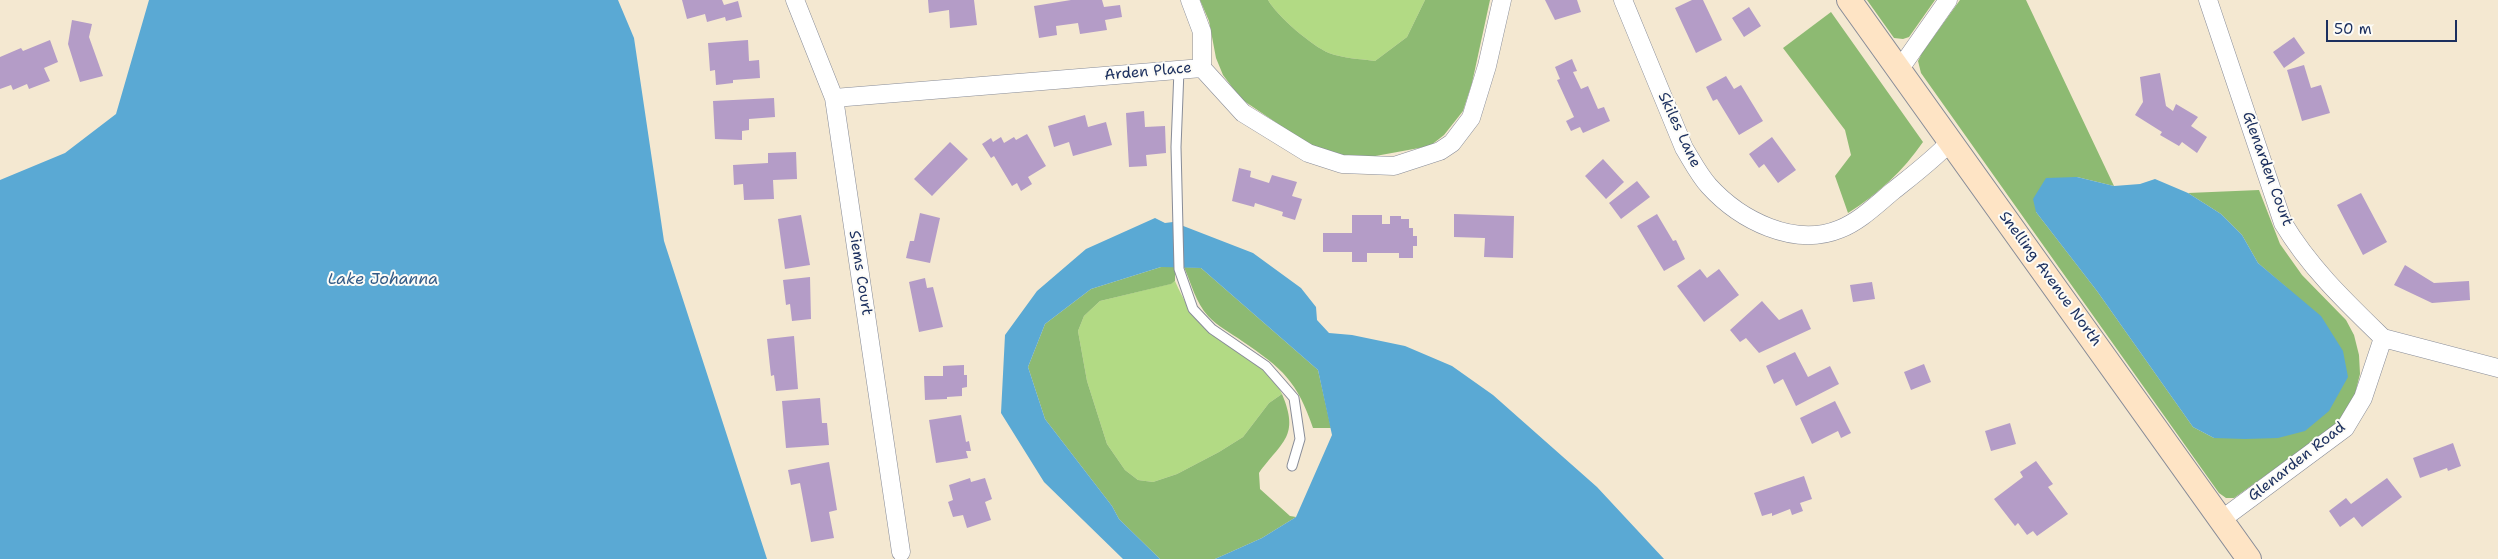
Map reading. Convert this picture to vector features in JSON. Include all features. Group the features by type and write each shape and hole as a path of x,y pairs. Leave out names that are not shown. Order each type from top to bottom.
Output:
{"street":[{"name":"Siems Court","path":"795,0 834,98 901,552"},
{"path":"1190,0 1202,32 1202,68"},
{"name":"Arden Place","path":"834,98 1202,68 1243,113 1308,153 1342,164 1394,166 1440,151 1452,143 1472,118 1488,66 1502,0"},
{"name":"Skiles Lane","path":"1623,0 1684,148 1696,169 1721,198 1750,219 1766,226 1783,232 1813,235 1840,229 1860,218 1951,141"},
{"name":"Snelling Avenue North","path":"1849,0 2250,559"},
{"path":"1899,70 1948,0"},
{"name":"Glenarden Court","path":"2208,0 2283,223 2301,252 2324,280 2383,338"},
{"path":"2383,338 2498,368"},
{"name":"Glenarden Road","path":"2221,520 2345,428 2363,398 2383,338"}],"lane":[{"path":"1179,70 1176,148 1179,269 1193,309 1212,329 1266,366 1294,398 1300,439 1292,466"}],"green space":[{"path":"1200,0 1268,0 1287,22 1329,53 1375,61 1407,37 1425,0 1490,0 1472,83 1463,111 1444,135 1430,146 1370,157 1336,155 1308,144 1241,99 1223,75 1216,58 1209,21"},
{"path":"1268,0 1425,0 1407,37 1375,61 1329,53 1287,22"},
{"path":"1867,0 1935,0 1909,37 1903,39 1894,38"},
{"path":"1960,0 2026,0 2114,186 2077,177 2036,212 2097,291 2193,427 2214,438 2278,438 2287,288 2258,263 2242,235 2221,214 2188,193 2259,190 2280,244 2302,275 2346,320 2354,335 2359,355 2360,374 2354,398 2336,425 2234,498 2226,498 2219,493 1921,73 1918,61 1922,53"},
{"path":"1831,12 1923,142 1907,163 1889,181 1870,198 1848,213 1835,176 1851,155 1845,130 1783,48"},
{"path":"1161,267 1175,267 1175,281 1171,284 1100,301 1084,316 1078,331 1087,381 1107,444 1125,470 1138,480 1153,482 1177,474 1243,437 1269,403 1282,394 1287,408 1289,429 1286,438 1259,473 1260,489 1290,516 1296,517 1262,538 1215,559 1160,559 1119,519 1112,506 1045,419 1028,367 1045,324 1091,289"},
{"path":"1184,267 1201,268 1318,370 1331,428 1313,428 1301,399 1287,377 1268,360 1208,316 1197,299"},
{"path":"1175,281 1188,307 1197,319 1216,336 1259,365 1276,383 1282,394 1269,403 1243,437 1219,452 1177,474 1153,482 1138,480 1125,470 1107,444 1087,381 1078,331 1084,316 1100,301 1170,284"}],"water":[{"name":"Lake Johanna","path":"149,0 618,0 634,38 664,241 767,559 0,559 0,180 65,153 116,114"},
{"path":"2077,177 2114,186 2140,184 2155,179 2188,193 2221,214 2242,235 2258,263 2321,316 2343,351 2348,377 2329,411 2305,431 2278,438 2214,438 2193,427 2097,291 2036,212 2033,199 2046,178"},
{"path":"1155,218 1165,223 1173,222 1253,253 1301,288 1316,307 1317,320 1329,333 1352,335 1405,346 1452,366 1493,395 1597,487 1664,559 1215,559 1262,538 1296,517 1332,435 1318,370 1201,268 1161,267 1091,289 1045,324 1028,367 1045,419 1112,506 1119,519 1160,559 1123,559 1044,482 1001,413 1005,335 1037,291 1086,249"}],"building":[{"path":"682,0 722,0 724,5 738,1 742,17 726,21 725,17 707,22 705,14 687,19"},
{"path":"928,0 974,0 977,25 950,28 949,10 929,13"},
{"path":"1071,0 1102,0 1104,7 1120,5 1122,17 1105,20 1107,30 1080,34 1078,23 1056,26 1057,35 1039,38 1034,6"},
{"path":"1545,0 1577,0 1581,12 1555,20"},
{"path":"1692,0 1703,0 1722,40 1696,53 1675,8"},
{"path":"1749,7 1761,26 1744,37 1732,18"},
{"path":"72,20 92,24 89,37 103,76 80,82 68,44"},
{"path":"2294,37 2305,53 2284,68 2273,52"},
{"path":"50,40 58,62 44,68 50,81 29,89 27,84 13,90 11,85 0,89 0,57 21,48 23,51"},
{"path":"748,40 749,61 759,60 760,78 733,80 733,83 716,85 715,70 710,71 708,43"},
{"path":"1572,59 1577,71 1573,72 1581,89 1588,86 1598,109 1604,107 1610,121 1583,133 1580,127 1571,131 1566,121 1574,117 1557,80 1560,79 1555,67"},
{"path":"2304,65 2311,88 2321,85 2330,113 2302,121 2287,70"},
{"path":"2160,73 2166,106 2173,111 2176,104 2198,117 2191,126 2207,137 2197,153 2182,142 2179,146 2160,135 2162,132 2135,115 2143,102 2140,77"},
{"path":"1726,76 1734,89 1741,85 1763,121 1739,135 1717,99 1713,101 1706,87"},
{"path":"774,98 775,117 749,119 749,130 742,131 742,140 715,139 713,101"},
{"path":"1144,111 1145,127 1165,126 1166,153 1146,155 1147,166 1129,167 1126,113"},
{"path":"1085,115 1088,127 1106,122 1112,145 1073,156 1069,142 1054,147 1048,126"},
{"path":"1027,134 1046,166 1028,177 1032,184 1021,191 1017,183 1012,186 994,156 991,158 982,144 991,138 993,142 1001,137 1004,143 1014,137 1016,140"},
{"path":"1772,137 1796,170 1778,183 1764,164 1759,168 1749,154"},
{"path":"950,142 968,159 932,196 914,179"},
{"path":"796,152 797,179 773,180 774,199 744,200 743,184 734,185 733,165 768,163 768,153"},
{"path":"1603,159 1624,182 1606,199 1585,176"},
{"path":"1239,168 1251,171 1250,177 1269,183 1272,175 1297,182 1292,196 1302,199 1295,220 1282,216 1283,212 1255,203 1254,207 1232,201"},
{"path":"1637,181 1650,197 1621,219 1609,203"},
{"path":"2361,193 2387,242 2363,255 2337,205"},
{"path":"920,213 940,218 930,263 906,258 910,241 914,241"},
{"path":"1454,214 1514,216 1513,258 1484,257 1485,238 1454,237"},
{"path":"1657,214 1673,241 1676,240 1685,259 1664,271 1637,226"},
{"path":"801,215 810,265 785,269 778,219"},
{"path":"1352,215 1382,215 1382,224 1390,224 1390,216 1401,216 1401,219 1409,219 1409,228 1413,228 1413,236 1417,236 1417,246 1413,246 1413,258 1399,258 1399,253 1367,253 1367,262 1352,262 1352,252 1323,252 1323,233 1352,233"},
{"path":"2405,265 2434,283 2469,281 2470,300 2432,303 2394,285"},
{"path":"1700,269 1707,278 1719,269 1739,295 1704,322 1677,286"},
{"path":"810,277 811,319 792,321 790,304 786,305 783,280"},
{"path":"925,278 927,288 933,287 943,327 919,332 909,282"},
{"path":"1872,282 1875,299 1853,302 1850,285"},
{"path":"1762,301 1779,320 1802,309 1811,329 1759,353 1746,338 1740,342 1730,330"},
{"path":"794,336 798,389 776,391 774,375 771,376 767,339"},
{"path":"1795,352 1808,377 1830,366 1839,384 1796,406 1783,379 1774,384 1766,366"},
{"path":"1924,364 1931,382 1911,390 1904,372"},
{"path":"964,365 964,375 967,375 967,387 962,388 962,396 925,400 924,376 943,376 943,366"},
{"path":"820,398 822,423 827,423 829,445 786,448 782,401"},
{"path":"1835,401 1851,433 1841,438 1838,431 1812,444 1800,418"},
{"path":"961,415 966,442 969,441 971,451 966,451 968,458 936,463 929,420"},
{"path":"2010,423 2016,444 1991,451 1985,431"},
{"path":"2453,443 2461,466 2448,471 2447,468 2420,478 2413,458"},
{"path":"2036,461 2053,484 2048,487 2068,514 2037,536 2033,531 2027,535 2018,523 2015,526 1994,499 2023,477 2020,472"},
{"path":"829,462 837,510 829,512 834,538 811,542 800,483 791,485 788,470"},
{"path":"1804,476 1812,499 1800,503 1803,511 1792,515 1790,509 1772,516 1772,513 1762,516 1754,493"},
{"path":"970,478 971,482 985,478 992,499 985,502 991,520 967,528 963,515 953,517 948,502 953,500 949,485"},
{"path":"2387,478 2402,497 2362,527 2354,517 2340,527 2329,511 2346,498 2351,504"}]}
